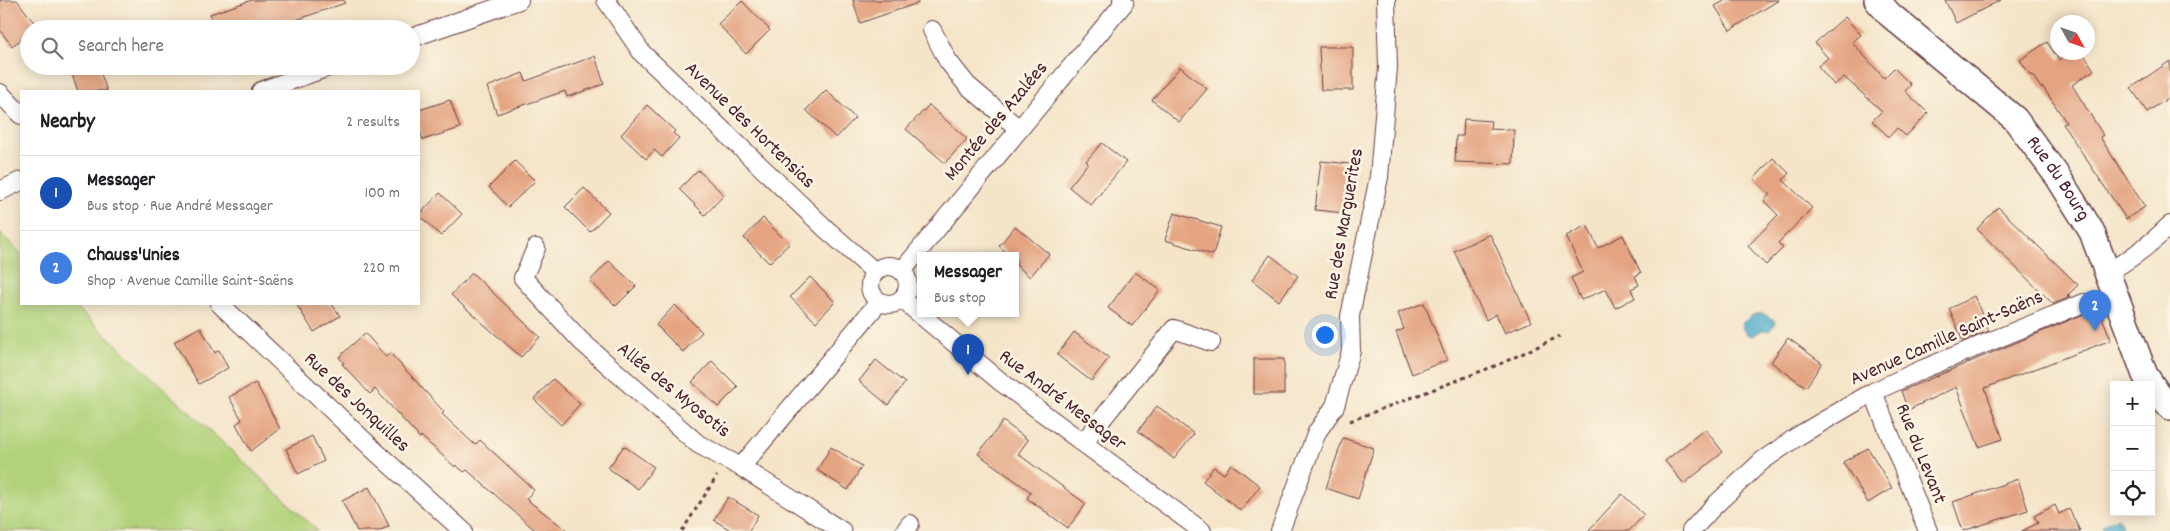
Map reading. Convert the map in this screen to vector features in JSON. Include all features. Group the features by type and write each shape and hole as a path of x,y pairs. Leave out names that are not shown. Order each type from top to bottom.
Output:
{"street":[{"path":"420,35 519,0"},
{"name":"Avenue des Hortensias","path":"606,0 642,53 826,229 875,272"},
{"name":"Montée des Azalées","path":"918,252 1019,128 1124,4 1122,0"},
{"name":"Rue des Marguerites","path":"1280,531 1317,432 1335,406 1351,351 1350,316 1379,177 1388,67 1386,0"},
{"name":"Rue du Bourg","path":"1877,0 1889,14 2015,119 2074,201 2092,232 2145,375 2170,407"},
{"path":"932,30 948,61 967,85 1019,128"},
{"path":"264,90 306,75"},
{"path":"0,93 20,114"},
{"path":"0,191 20,181"},
{"path":"2108,272 2130,259 2155,240 2170,224"},
{"name":"Allée des Myosotis","path":"536,248 523,278 581,341 698,444 842,531"},
{"name":"Montée des Azalées","path":"902,272 917,254"},
{"path":"888,266 902,272 908,285 902,298 891,304 878,302 871,293 870,288 870,282 875,272 888,266"},
{"name":"Rue André Messager","path":"902,298 917,311"},
{"path":"734,464 878,302"},
{"name":"Avenue Camille Saint-Saëns","path":"1691,531 1712,506 1762,461 1798,436 1873,392 1923,369 2084,303"},
{"name":"Rue des Jonquilles","path":"221,305 375,451 463,531"},
{"name":"Rue André Messager","path":"924,317 1001,382 1202,531"},
{"path":"1083,443 1174,329 1211,342"},
{"name":"Rue du Levant","path":"1873,392 1928,531"}],"path":[{"path":"1317,432 1397,404 1500,364 1560,336"},
{"path":"682,531 734,464"}],"green space":[{"path":"0,233 20,252 20,305 74,305 318,531 0,531"}],"water":[{"path":"1762,313 1774,320 1775,324 1770,331 1763,330 1752,336 1745,333 1741,324 1753,315"},
{"path":"2118,517 2124,531 2105,531 2102,525"}],"building":[{"path":"0,0 17,0 32,20 20,20 20,40 12,46 0,30"},
{"path":"252,0 344,0 345,3 296,20 212,20 210,14"},
{"path":"853,0 918,0 918,3 860,23"},
{"path":"1726,0 1779,0 1730,30 1715,6"},
{"path":"1945,0 2001,0 1956,23"},
{"path":"742,1 770,30 746,54 718,24"},
{"path":"1845,17 1861,35 1852,42 1884,78 1894,68 1911,85 1905,91 1928,113 1906,136 1897,128 1889,137 1872,121 1882,111 1844,77 1834,85 1818,66 1828,58 1815,43"},
{"path":"2047,42 2050,46 2050,60 2087,60 2094,70 2072,85 2103,135 2100,137 2145,207 2126,219 2063,124 2066,122 2043,87 2041,88 2020,60"},
{"path":"1319,47 1353,47 1353,90 1321,90"},
{"path":"595,56 604,84 567,97 565,91 497,114 487,87 523,73 526,81"},
{"path":"2170,61 2170,97 2147,112 2131,88"},
{"path":"1180,67 1207,89 1179,122 1152,100"},
{"path":"72,75 101,75 107,90 78,90"},
{"path":"826,90 855,118 836,138 806,110"},
{"path":"450,100 460,128 423,140 420,131 420,110"},
{"path":"647,105 675,131 673,133 679,138 662,157 654,150 646,159 621,135"},
{"path":"929,105 967,139 945,163 906,129"},
{"path":"1464,119 1491,121 1490,129 1514,130 1513,164 1455,162 1456,136 1463,136"},
{"path":"1102,143 1126,162 1091,205 1069,187 1088,163 1086,161"},
{"path":"1773,158 1789,173 1783,180 1812,208 1778,243 1783,248 1766,265 1748,246 1778,215 1764,201 1770,194 1754,179"},
{"path":"515,161 535,181 508,207 489,187"},
{"path":"1321,161 1351,164 1345,213 1315,210"},
{"path":"698,170 724,195 705,215 679,189"},
{"path":"584,188 609,212 590,232 565,207"},
{"path":"440,193 462,214 441,236 420,214"},
{"path":"1998,207 2078,285 2067,296 2070,297 2053,304 1977,229"},
{"path":"1174,213 1221,227 1213,255 1165,240"},
{"path":"763,218 789,244 769,263 744,238"},
{"path":"1587,225 1598,248 1623,235 1641,273 1635,276 1639,285 1631,289 1635,298 1615,308 1606,289 1581,300 1571,278 1583,272 1566,236"},
{"path":"1015,226 1049,254 1030,277 1019,268 1019,252 1006,252 999,246"},
{"path":"1490,234 1531,322 1505,333 1496,314 1486,320 1454,251"},
{"path":"1270,255 1298,276 1279,301 1252,280"},
{"path":"609,261 636,286 616,306 590,281"},
{"path":"1135,272 1160,290 1132,326 1108,308"},
{"path":"472,273 540,337 521,357 451,295"},
{"path":"810,277 835,302 816,322 790,297"},
{"path":"1974,296 1989,331 1963,341 1949,309"},
{"path":"1424,303 1447,360 1412,374 1396,332 1404,329 1398,313"},
{"path":"297,305 333,305 340,316 314,332"},
{"path":"675,305 702,332 683,352 656,325"},
{"path":"2091,311 2102,317 2111,340 1985,388 2003,439 1979,447 1956,387 1908,410 1901,391"},
{"path":"200,327 215,353 219,350 228,368 199,384 174,342"},
{"path":"1074,332 1109,358 1091,381 1057,355"},
{"path":"365,333 386,357 390,353 444,412 442,414 475,445 480,440 534,490 526,499 568,531 536,531 467,470 464,472 456,465 455,467 421,436 420,438 375,389 370,394 342,364 344,363 339,357"},
{"path":"1788,338 1822,363 1806,387 1771,362"},
{"path":"1254,359 1284,359 1284,394 1254,394"},
{"path":"876,360 905,383 888,405 859,381"},
{"path":"712,361 738,387 718,407 692,382"},
{"path":"553,379 580,404 561,425 534,399"},
{"path":"256,383 280,429 251,451 236,424 242,420 229,397"},
{"path":"1157,406 1194,434 1174,459 1138,431"},
{"path":"1003,421 1028,440 1018,454 1086,504 1068,528 1027,498 1031,492 978,454"},
{"path":"1705,429 1723,452 1684,484 1665,461"},
{"path":"312,436 324,461 298,474 286,449"},
{"path":"1343,438 1374,448 1358,499 1326,488"},
{"path":"624,446 654,467 638,489 608,468"},
{"path":"831,447 862,466 848,490 817,470"},
{"path":"1868,448 1892,488 1868,503 1843,462"},
{"path":"1231,464 1260,486 1241,511 1203,481 1214,467 1224,474"},
{"path":"2018,479 2028,510 1963,531 1953,502"},
{"path":"369,487 389,526 379,531 357,531 342,501"},
{"path":"1622,494 1644,515 1629,531 1588,531"},
{"path":"728,497 758,515 749,531 732,531 714,520"},
{"path":"2055,505 2059,514 2069,509 2080,531 2022,531 2038,523 2034,516"}],"place":[{"name":"Chauss'Unies","path":"2095,331"},
{"name":"Messager","path":"968,375"}]}
